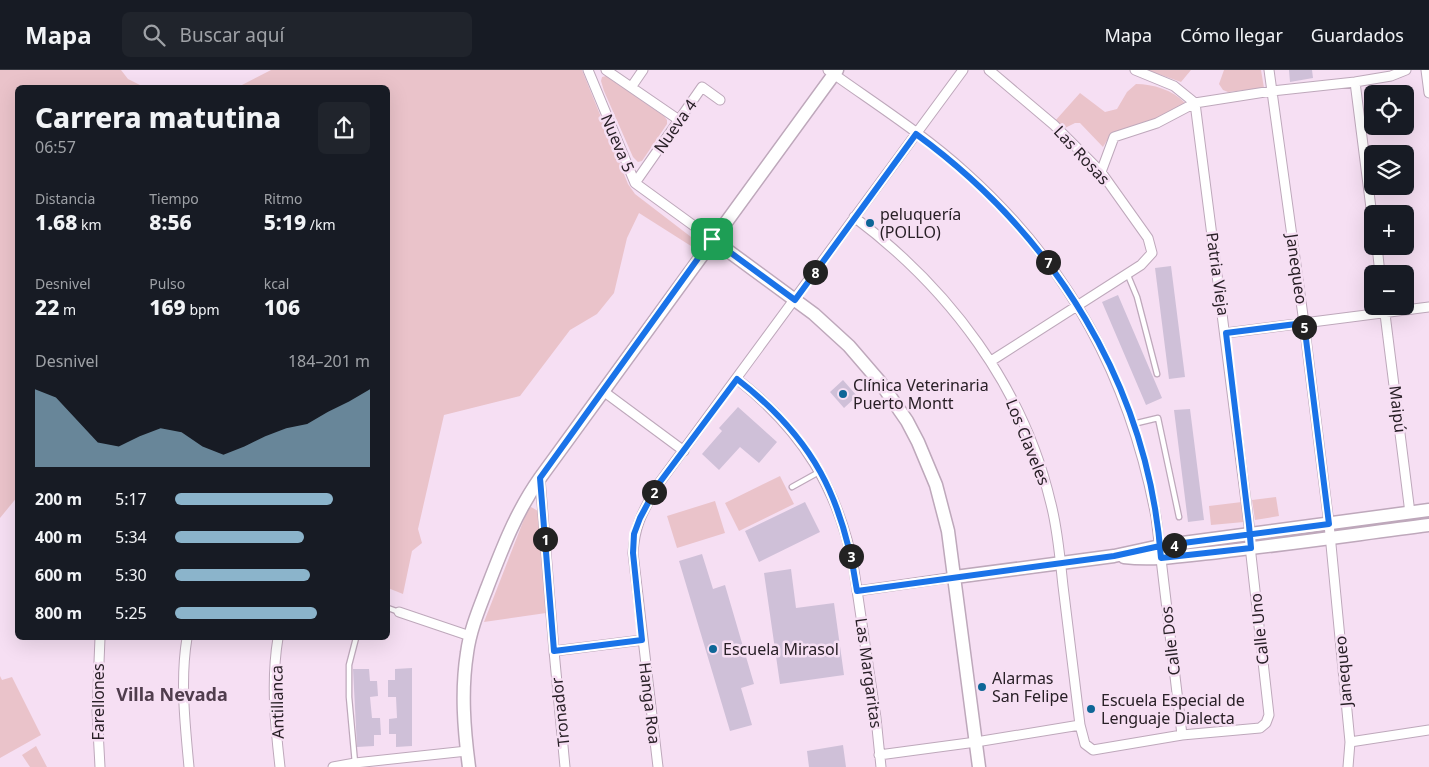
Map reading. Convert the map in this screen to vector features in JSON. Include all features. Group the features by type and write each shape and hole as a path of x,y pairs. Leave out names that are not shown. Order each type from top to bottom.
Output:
{"main road":[{"path":"469,767 464,726 466,653 470,636 511,528 540,478 833,71"},
{"path":"712,239 795,300 832,330 855,352 880,382 906,421 921,449 936,485 948,531 979,767"},
{"path":"955,577 1114,556 1143,560 1160,552 1250,535 1429,510"},
{"path":"1160,552 1251,548 1429,525"}],"street":[{"name":"Nueva 5","path":"588,70 635,183 712,239"},
{"path":"606,70 679,120"},
{"path":"632,86 643,70"},
{"name":"Hanga Roa","path":"658,767 633,553 634,534 640,518 657,486 963,70"},
{"name":"Las Rosas","path":"989,70 1054,125 1101,172 1148,238 1152,249 1150,257 1127,273"},
{"path":"1135,70 1174,86 1195,103"},
{"name":"Janequeo","path":"1269,70 1304,323 1329,524 1350,742 1348,767"},
{"path":"1101,172 1114,137 1157,123 1195,103 1272,91 1355,82 1391,76 1406,70"},
{"path":"1426,70 1429,93"},
{"name":"Calle Dos","path":"833,71 963,171 1006,212 1045,258 1078,306 1109,364 1133,424 1150,485 1182,735"},
{"path":"1355,82 1371,205"},
{"name":"Nueva 4","path":"635,183 702,87 720,100"},
{"name":"Patria Vieja","path":"1195,103 1226,333 1250,535"},
{"name":"Los Claveles","path":"854,217 892,247 920,273 959,316 991,361 1021,418 1052,504 1080,725 1085,744 1093,750 1182,735 1260,728 1266,723"},
{"path":"991,361 1127,273"},
{"path":"1414,308 1429,307"},
{"path":"1226,333 1364,313"},
{"name":"Maipú","path":"1386,315 1410,513"},
{"name":"Las Margaritas","path":"737,379 755,393 798,437 820,472 845,529 857,591 876,718 880,767"},
{"path":"603,391 684,451"},
{"name":"Tronador","path":"540,478 565,767"},
{"name":"Calle Uno","path":"1250,535 1269,715 1266,723"},
{"path":"857,591 955,577"},
{"path":"399,612 470,636"},
{"name":"Farellones","path":"100,640 97,711 100,767"},
{"path":"187,640 184,711 189,767"},
{"name":"Antillanca","path":"278,640 274,676 275,724 280,767"},
{"path":"554,651 642,640"},
{"path":"879,755 1080,725"},
{"path":"1350,742 1429,730"},
{"path":"333,767 467,751"}],"lane":[{"path":"1127,273 1137,297 1157,374"},
{"path":"1133,424 1158,418 1178,517"},
{"path":"792,487 820,472"},
{"path":"390,609 399,612"},
{"path":"355,640 349,665 349,697 356,765"}],"shaded area":[{"path":"0,70 121,70 128,79 140,85 15,85 15,500 0,518"},
{"path":"271,70 582,70 628,184 635,194 695,240 691,246 639,213 627,238 614,293 597,314 570,330 520,396 444,415 418,529 422,543 412,551 403,594 390,589 390,85 242,85"},
{"path":"1147,70 1191,70 1181,82"},
{"path":"1224,70 1261,70 1264,88 1228,92 1223,90 1219,84"},
{"path":"606,76 667,120 667,124 642,161 638,162 633,157 604,91 601,81 602,77"},
{"path":"1136,84 1149,85 1169,91 1180,98 1185,105 1153,121 1111,134 1103,147 1080,123 1075,123 1063,129 1055,121 1080,93 1105,112 1117,109 1127,92"},
{"path":"780,476 794,504 739,531 725,503"},
{"path":"1276,497 1279,516 1255,520 1252,500"},
{"path":"715,501 725,533 677,548 667,516"},
{"path":"1242,502 1244,522 1211,525 1209,506"},
{"path":"531,507 538,511 546,613 484,622 528,509"},
{"path":"0,676 2,680 12,677 41,735 0,758"},
{"path":"36,746 47,767 30,767 22,755"}],"building":[{"path":"1289,70 1312,70 1313,78 1290,82"},
{"path":"1171,266 1185,377 1169,379 1155,268"},
{"path":"1118,295 1162,398 1146,405 1102,302"},
{"name":"Clínica Veterinaria Puerto Montt","path":"843,380 857,396 844,408 830,392"},
{"path":"738,407 777,442 759,463 740,447 719,470 702,454 722,431 719,428"},
{"path":"1190,409 1204,520 1188,522 1174,410"},
{"path":"805,502 820,532 759,562 745,531"},
{"path":"702,554 713,589 725,585 754,684 741,688 752,725 730,731 679,561"},
{"path":"791,569 796,608 834,603 844,675 780,684 764,573"},
{"path":"412,668 412,746 396,747 396,734 389,734 389,719 397,718 396,697 388,697 388,680 395,680 395,669"},
{"path":"353,669 369,669 370,681 377,681 378,696 370,697 372,718 380,718 381,735 374,735 374,746 357,747"},
{"path":"843,745 846,767 809,767 807,751"}],"place":[{"name":"peluquería (POLLO)","path":"870,223"},
{"name":"Clínica Veterinaria Puerto Montt","path":"843,394"},
{"name":"Escuela Mirasol","path":"713,649"},
{"name":"Alarmas San Felipe","path":"982,687"},
{"name":"Escuela Especial de Lenguaje Dialecta","path":"1091,709"}],"district":[{"name":"Villa Nevada","path":"172,695"}],"route":[{"path":"712,239 540,478 554,651 642,640 633,553 634,534 640,518 657,486 737,379 755,393 785,422 810,454 830,490 845,529 857,591 1114,556 1160,546 1250,535 1329,524 1304,323 1226,333 1249,525 1250,535 1251,548 1161,558 1160,546 1156,517 1150,485 1133,424 1109,364 1078,306 1045,258 1006,212 963,171 916,134 795,300 712,239"}]}
